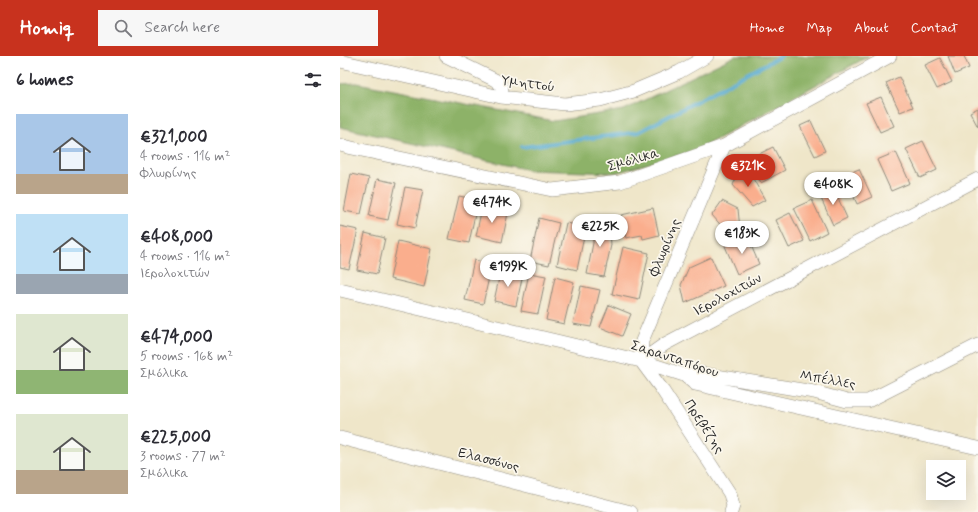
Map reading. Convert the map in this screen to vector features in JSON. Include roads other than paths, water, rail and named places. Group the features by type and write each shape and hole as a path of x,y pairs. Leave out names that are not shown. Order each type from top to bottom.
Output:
{"street":[{"path":"446,56 495,80 503,89 501,97"},
{"name":"Υμηττού","path":"340,61 501,97 565,104 600,100 634,91 679,72 707,56"},
{"name":"Σμόλικα","path":"340,145 552,190 620,182 724,146 890,56"},
{"name":"Φλωρίνης","path":"641,361 642,341 724,146"},
{"name":"Ιερολοχιτών","path":"641,361 665,344 978,179"},
{"name":"Σαρανταπόρου","path":"340,290 641,361 684,375 695,384 978,448"},
{"name":"Μπέλλες","path":"684,375 698,373 814,392 847,401 868,401 978,345"},
{"name":"Πρεβέζης","path":"641,361 661,388 730,494 733,506 731,512"},
{"name":"Ελασσόνος","path":"340,438 631,512"}],"waterway":[{"path":"522,147 639,132 781,56"}]}
